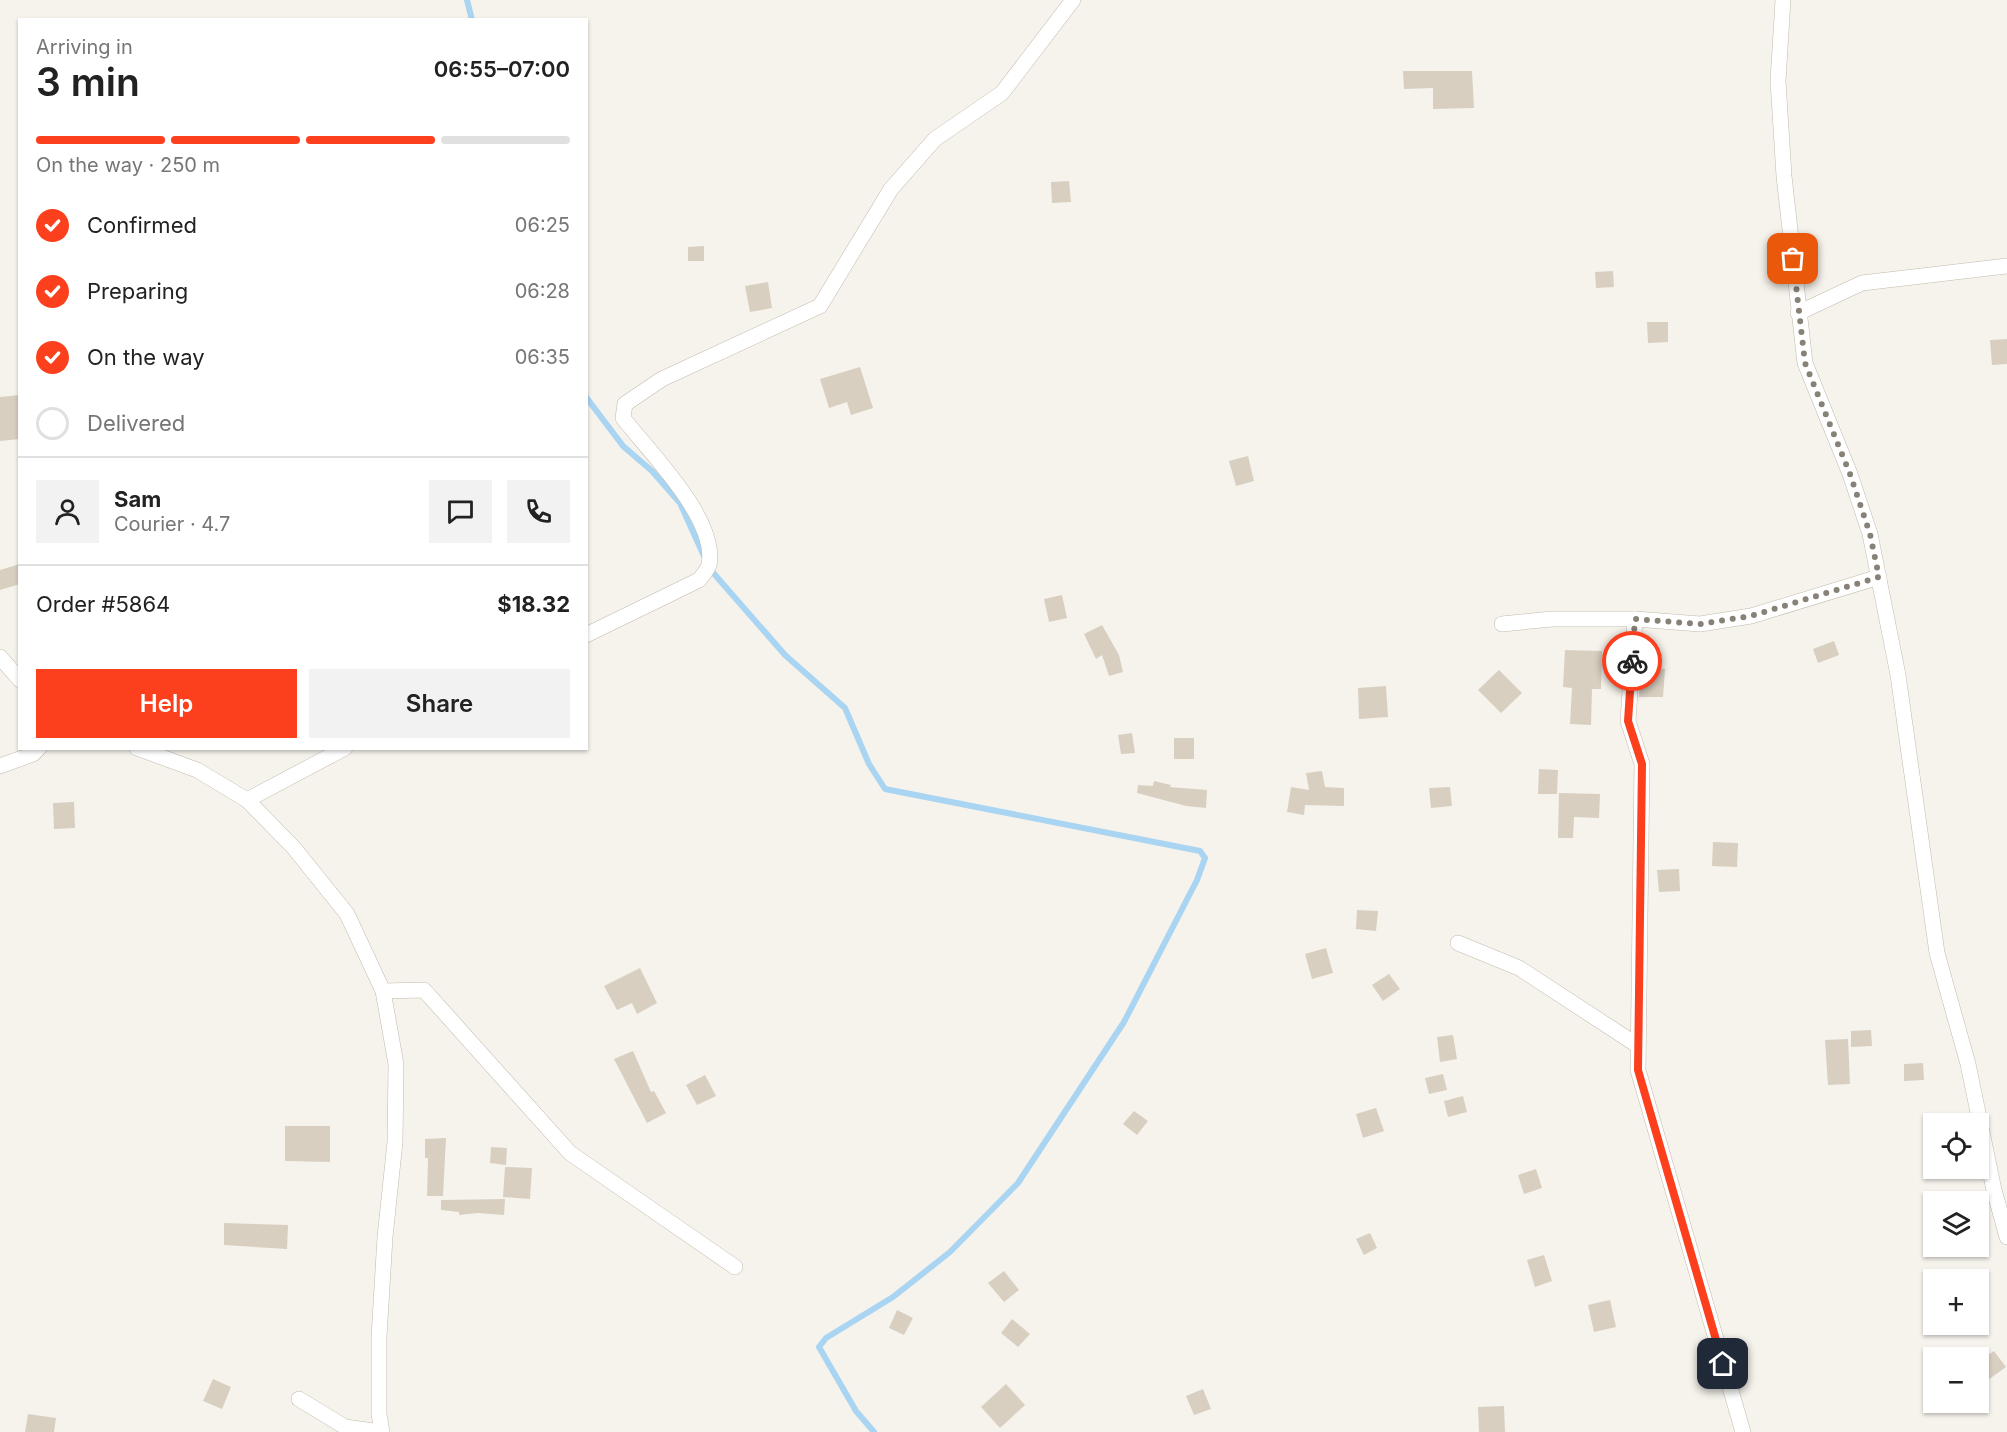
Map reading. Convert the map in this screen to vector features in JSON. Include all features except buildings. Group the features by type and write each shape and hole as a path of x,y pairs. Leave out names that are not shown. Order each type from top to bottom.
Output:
{"street":[{"path":"588,633 699,580 708,568 710,555 693,507 670,474 623,418 625,404 662,379 820,306 891,189 935,139 1002,93 1073,0"},
{"path":"1783,0 1778,81 1798,313 1805,363 1850,474 1870,534 1898,675 1937,953 1968,1064 1994,1190 2007,1237"},
{"path":"1798,313 1862,283 2007,266"},
{"path":"1502,624 1552,619 1635,619 1700,624 1751,616 1879,577"},
{"path":"1635,619 1628,721 1642,764 1638,1070 1743,1432"},
{"path":"0,657 18,678"},
{"path":"0,766 33,754 37,750"},
{"path":"142,750 197,770 247,800 294,848 347,914 383,991 396,1064 395,1142 385,1237 379,1337 381,1432 345,1427 299,1399"},
{"path":"247,800 341,750"},
{"path":"1458,943 1519,968 1637,1045"},
{"path":"383,991 424,990 570,1153 735,1267"}],"waterway":[{"path":"467,0 472,18"},
{"path":"588,400 623,446 652,471 680,503 704,556"},
{"path":"709,568 785,655 845,708 869,764 885,789 1200,851 1205,858 1197,880 1124,1022 1018,1183 950,1252 893,1297 826,1338 819,1347 856,1411 874,1432"}],"way so far":[{"path":"1632,661 1635,619 1700,624 1751,616 1879,577 1870,534 1850,474 1805,363 1793,259"}],"route":[{"path":"1632,661 1628,721 1642,764 1638,1070 1723,1364"}]}
